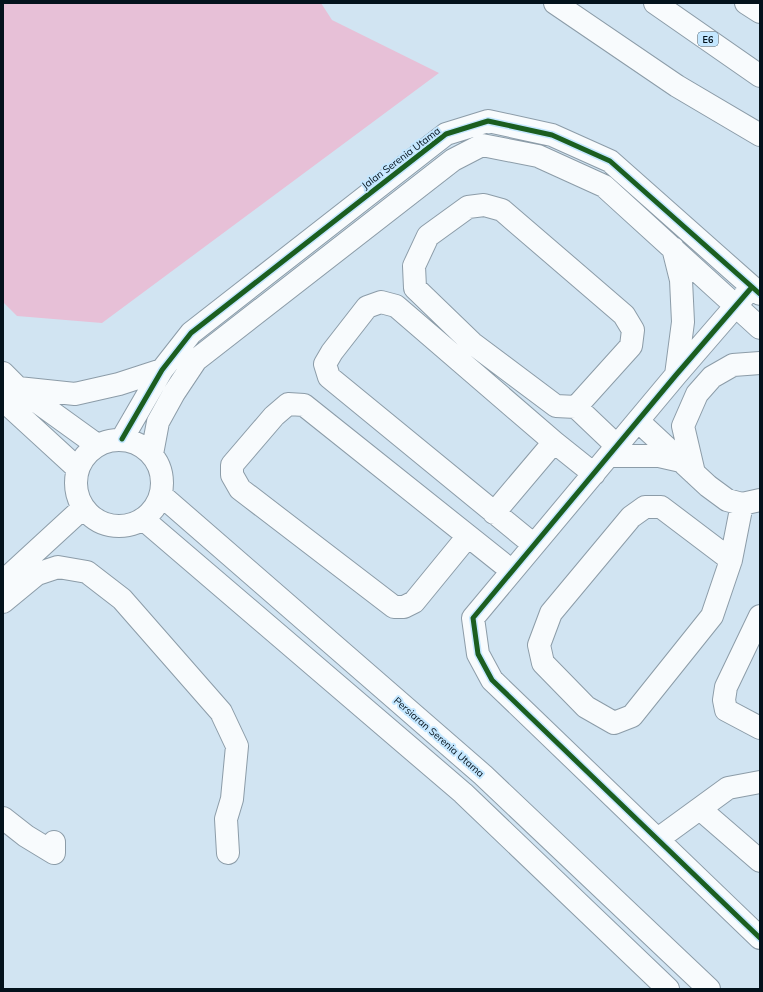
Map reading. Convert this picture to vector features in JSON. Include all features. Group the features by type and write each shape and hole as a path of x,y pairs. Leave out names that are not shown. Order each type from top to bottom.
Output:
{"main road":[{"path":"555,3 677,86 760,135"},
{"name":"E6","path":"655,3 760,76"},
{"path":"746,3 760,12"},
{"name":"Jalan Serenia Utama","path":"122,439 162,370 191,333 446,134 488,121 552,135 610,161 756,290"},
{"path":"152,454 158,422 174,393 196,360 453,160 482,145 538,156 604,186 760,328"},
{"path":"576,407 631,346 633,330 624,315 502,210 484,205 468,207 428,236 414,266 415,288 472,343 556,406 576,407 613,451 659,456 688,467"},
{"path":"673,248 681,280 683,322 676,375"},
{"path":"756,290 736,306 676,375 473,618 478,654 492,680 760,938"},
{"path":"534,545 329,377 325,364 332,352 367,307 381,302 396,306 554,442 594,474"},
{"path":"688,467 683,426 696,394 712,377 733,366 760,364"},
{"path":"8,387 75,394 119,384 162,370"},
{"path":"8,387 97,445"},
{"path":"8,387 77,468"},
{"path":"468,536 414,602 404,606 394,607 240,489 232,475 232,465 278,412 288,404 304,405 512,571"},
{"path":"638,421 688,467 727,500 751,502 712,616 632,716 614,723 586,707 543,663 539,645 551,613 631,517 645,507 660,507 731,560"},
{"path":"122,439 138,444 152,454 158,463 162,485 161,496 151,513 143,519 130,525 117,527 104,524 92,518 83,508 77,496 75,482 77,468 88,451 109,440 122,439"},
{"path":"494,513 554,442"},
{"name":"Persiaran Serenia Utama","path":"161,496 483,775 708,989"},
{"path":"3,585 10,575 83,508"},
{"path":"143,519 463,794 668,989"},
{"path":"3,602 37,574 58,567 87,572 122,599 221,712 237,746 232,799 226,820 228,853"},
{"path":"760,616 726,687 724,700 726,710 760,728"},
{"path":"658,839 728,788 760,782"},
{"path":"700,809 760,861"},
{"path":"3,818 26,836 54,853 54,842"}],"shaded area":[{"path":"3,3 321,3 332,20 439,73 102,323 17,316 3,302"}],"cycle path":[{"path":"122,439 162,370 191,333 446,134 488,121 552,135 610,161 760,294"},
{"path":"752,287 676,375 473,618 478,654 492,680 760,938"}]}
